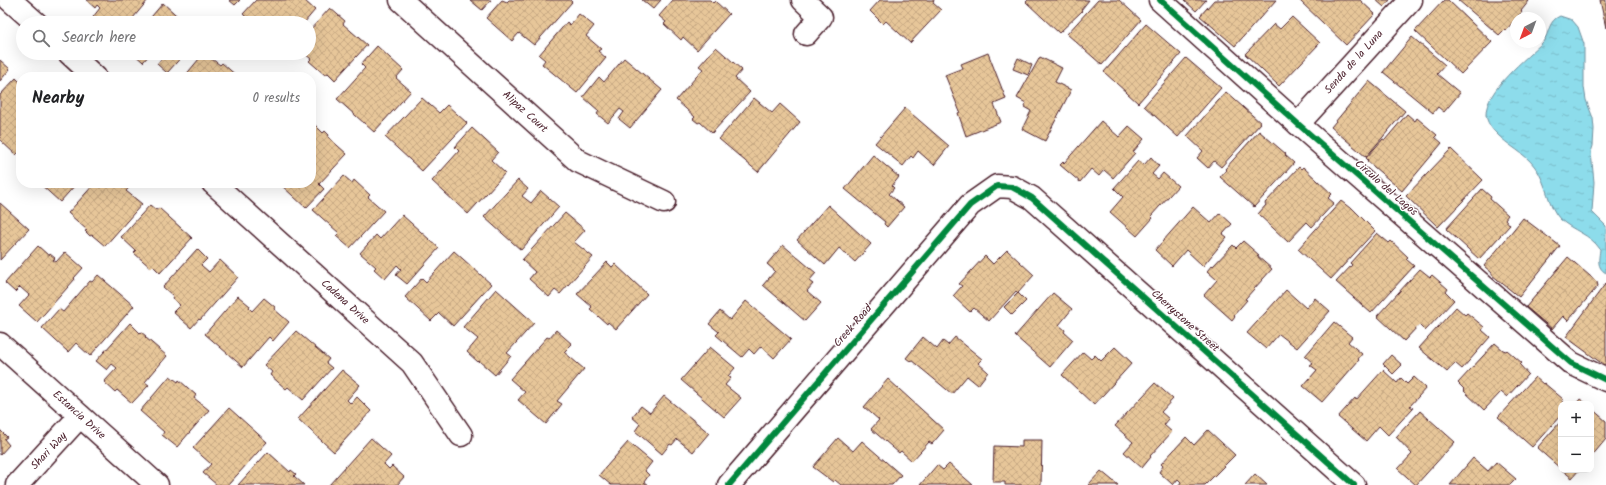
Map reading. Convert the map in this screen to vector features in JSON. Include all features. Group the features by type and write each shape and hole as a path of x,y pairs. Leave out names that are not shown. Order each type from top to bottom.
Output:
{"street":[{"path":"10,0 28,16"},
{"name":"Alipaz Court","path":"401,0 578,161 664,202"},
{"path":"803,0 821,16 806,34"},
{"name":"Circulo del Lagos","path":"1160,0 1298,124 1572,363 1606,380"},
{"name":"Senda de la Luna","path":"1298,124 1410,0"},
{"path":"77,60 90,72"},
{"name":"Creek Road","path":"729,485 970,205 997,186"},
{"name":"Cherrystone Street","path":"997,186 1012,186 1032,198 1354,485"},
{"name":"Cadena Drive","path":"219,188 412,363 461,435"},
{"name":"Estancia Drive","path":"0,344 157,485"},
{"name":"Shari Way","path":"17,485 80,416"}],"water":[{"path":"1560,16 1572,20 1578,27 1584,44 1584,87 1586,100 1593,118 1594,129 1593,146 1591,152 1594,182 1592,212 1606,226 1606,273 1599,265 1600,249 1586,236 1570,227 1560,219 1553,208 1539,173 1535,167 1494,131 1488,122 1486,115 1492,95 1499,85 1537,48 1546,48 1546,36 1551,24"}],"building":[{"path":"86,0 148,0 135,16 94,16 100,8 97,5 95,8"},
{"path":"229,0 240,0 235,5"},
{"path":"256,0 304,0 315,10 310,16 245,16 243,14"},
{"path":"470,0 491,0 482,10"},
{"path":"502,0 507,2 509,0 570,0 572,2 534,45 519,33 512,41 486,18"},
{"path":"642,0 661,0 653,9"},
{"path":"673,0 710,0 713,3 715,1 729,14 697,50 683,37 681,40 664,24 666,22 659,16"},
{"path":"880,0 934,0 933,3 941,10 910,43 886,21 883,24 870,11"},
{"path":"1028,0 1089,0 1081,10 1082,11 1059,33 1026,2"},
{"path":"1098,0 1119,0 1141,20 1102,65 1067,34"},
{"path":"1184,0 1206,0 1196,11"},
{"path":"1214,0 1276,0 1235,46 1200,16"},
{"path":"1360,0 1375,14 1346,45 1300,1"},
{"path":"1376,0 1390,0 1384,7"},
{"path":"1444,0 1448,0 1492,42 1461,74 1415,31"},
{"path":"1458,0 1528,0 1529,1 1521,11 1522,12 1510,12 1510,26 1499,35"},
{"path":"1600,0 1606,0 1606,28"},
{"path":"163,3 177,16 152,16"},
{"path":"330,8 345,21 343,24 367,45 335,80 328,73 325,75 309,61 316,60 316,23"},
{"path":"579,14 594,26 586,36 601,49 598,51 606,58 577,93 542,64 545,60 539,55 567,22 570,25"},
{"path":"1292,17 1320,43 1279,86 1245,54 1274,24 1280,29"},
{"path":"1146,24 1181,54 1138,103 1104,72"},
{"path":"1412,37 1445,65 1437,74 1460,93 1444,112 1438,107 1433,113 1383,72"},
{"path":"377,46 403,70 396,78 411,91 374,132 337,99 365,68 361,64"},
{"path":"716,47 742,70 735,78 750,92 712,133 700,122 698,123 693,119 695,117 676,100 703,69 699,66"},
{"path":"988,53 1006,99 994,104 1001,122 966,136 958,113 960,112 945,75 963,68 961,64"},
{"path":"1040,57 1062,68 1055,82 1071,90 1045,141 1022,129 1031,111 1024,107 1026,103 1017,98"},
{"path":"624,58 662,90 630,128 619,119 624,112 620,109 608,123 597,114 599,111 583,97 599,77 604,82"},
{"path":"1018,58 1032,65 1028,75 1013,69"},
{"path":"1186,58 1221,88 1178,137 1144,106"},
{"path":"0,60 10,69 0,81"},
{"path":"160,60 179,60 168,72 157,64"},
{"path":"198,60 213,60 220,65 222,63 232,72 188,72"},
{"path":"16,78 16,155 0,140 0,95"},
{"path":"1369,81 1405,111 1366,157 1331,127"},
{"path":"1226,92 1261,123 1221,167 1214,161 1208,168 1197,158 1203,151 1187,136"},
{"path":"422,98 439,113 447,105 467,123 422,171 385,137"},
{"path":"754,98 772,113 780,104 800,122 758,172 719,139"},
{"path":"905,108 949,146 934,165 918,151 913,158 911,156 903,166 875,143"},
{"path":"1407,114 1415,121 1417,118 1437,135 1435,137 1442,143 1402,191 1367,161 1368,160 1366,158 1383,139 1385,140"},
{"path":"1101,121 1119,137 1129,126 1144,139 1133,152 1135,153 1113,178 1104,170 1099,176 1091,169 1080,182 1060,165 1063,162 1064,163"},
{"path":"316,126 323,133 325,131 329,135 328,137 347,154 319,184 324,189 306,208 284,188 316,188"},
{"path":"472,128 498,152 491,160 505,173 468,214 432,181 459,151 455,147"},
{"path":"1259,131 1286,154 1285,155 1294,163 1254,207 1220,177 1226,170 1225,169"},
{"path":"1451,149 1483,180 1438,227 1406,196"},
{"path":"873,155 899,177 892,186 894,188 889,194 904,207 887,227 884,224 885,222 845,189"},
{"path":"1151,157 1159,166 1152,174 1158,179 1163,173 1178,186 1151,216 1153,218 1137,236 1110,212 1123,197 1114,188 1138,161 1144,165"},
{"path":"1299,167 1301,169 1303,167 1332,194 1328,198 1334,203 1312,227 1307,222 1288,242 1258,214 1266,205 1265,203"},
{"path":"344,176 352,183 354,180 370,195 368,197 384,211 350,248 336,236 339,233 313,210"},
{"path":"518,180 528,189 522,196 531,203 541,191 559,207 521,250 484,217"},
{"path":"45,188 73,188 60,202"},
{"path":"90,188 129,188 126,191 142,204 105,246 92,235 90,236 85,231 87,230 68,213"},
{"path":"1482,189 1491,197 1490,199 1508,215 1505,219 1510,225 1479,259 1446,229"},
{"path":"1341,201 1350,208 1351,207 1375,231 1331,279 1298,249"},
{"path":"0,203 29,229 0,260"},
{"path":"150,205 156,210 159,208 192,238 160,273 153,266 151,268 134,253 136,251 121,237"},
{"path":"828,205 871,244 855,262 839,248 825,265 797,240"},
{"path":"1193,207 1211,223 1220,213 1232,224 1223,234 1227,237 1203,266 1186,250 1172,266 1155,250"},
{"path":"565,213 585,230 574,242 593,257 560,294 555,290 549,297 529,279 535,272 522,260"},
{"path":"402,215 439,248 407,284 396,275 401,269 397,265 385,279 374,269 376,267 360,253 376,235 380,239"},
{"path":"1523,218 1560,246 1519,297 1492,275 1492,273 1484,266"},
{"path":"1377,233 1389,243 1391,241 1408,257 1406,259 1414,266 1371,313 1336,282 1352,265 1350,263"},
{"path":"1243,241 1272,269 1245,299 1247,300 1234,315 1235,316 1232,320 1204,295 1217,280 1207,271 1233,245 1236,248"},
{"path":"783,245 816,273 809,281 813,284 807,291 821,303 805,321 763,285 775,271 767,264"},
{"path":"38,246 48,255 50,254 55,258 53,260 56,262 65,252 83,268 37,322 19,306 29,295 20,287 15,292 5,283"},
{"path":"197,249 207,259 201,265 209,272 220,260 238,277 191,328 173,312 180,305 163,287"},
{"path":"1007,250 1034,275 1018,293 1016,291 989,321 974,308 970,312 953,296 962,286 959,284 985,256 993,264"},
{"path":"454,251 491,284 453,326 439,313 431,321 405,297 422,278 426,282"},
{"path":"1568,257 1597,282 1598,286 1568,321 1563,316 1552,329 1526,307"},
{"path":"607,262 612,267 615,264 647,294 616,329 608,322 607,324 590,309 592,307 577,294"},
{"path":"1420,269 1430,277 1432,275 1448,289 1446,292 1454,300 1425,331 1419,325 1404,341 1377,316"},
{"path":"98,275 134,306 90,356 76,343 68,352 42,328 59,309 63,312 90,281 92,282"},
{"path":"1606,283 1606,363 1604,365 1566,337"},
{"path":"496,289 534,323 507,353 511,356 495,375 467,352 478,339 463,327"},
{"path":"1286,290 1306,308 1315,298 1330,311 1297,348 1279,334 1266,349 1247,333"},
{"path":"1018,293 1026,301 1012,315 1004,307"},
{"path":"1053,293 1072,309 1059,325 1073,340 1050,367 1015,336"},
{"path":"238,296 250,306 249,308 252,311 264,298 289,322 273,341 269,337 243,367 205,334"},
{"path":"746,301 791,339 774,358 761,346 754,354 749,349 742,357 716,335 719,332 709,324 720,311 730,320"},
{"path":"1456,307 1465,315 1467,313 1484,327 1482,330 1490,337 1462,369 1455,363 1447,372 1419,348"},
{"path":"1334,322 1352,337 1348,342 1362,354 1358,359 1359,360 1322,402 1303,386 1317,370 1310,365 1313,363 1305,356"},
{"path":"130,323 167,356 145,382 149,385 132,403 117,390 115,392 104,382 117,368 112,364 107,370 96,361"},
{"path":"556,330 572,344 564,352 584,369 557,401 562,404 546,424 518,400 525,392 510,379 547,337 549,338"},
{"path":"296,331 329,359 326,363 332,368 303,400 288,387 286,389 270,375 272,372 264,365"},
{"path":"923,337 937,349 943,341 948,345 955,337 982,359 978,363 988,372 978,385 967,376 952,394 911,360 910,361 906,358"},
{"path":"1495,343 1503,350 1507,350 1522,363 1520,365 1528,374 1507,397 1501,392 1484,410 1464,391 1465,390 1458,383"},
{"path":"710,347 735,368 728,376 731,378 725,385 741,398 724,417 681,380"},
{"path":"1115,347 1132,363 1094,405 1062,375 1083,352 1091,359 1095,355 1101,361"},
{"path":"1391,355 1402,365 1393,374 1383,364"},
{"path":"342,370 360,385 347,400 351,404 357,397 371,411 334,452 298,419"},
{"path":"1383,370 1397,383 1401,378 1407,384 1414,377 1426,388 1410,406 1413,408 1388,435 1379,426 1366,441 1338,417 1355,398 1356,400"},
{"path":"170,376 178,382 179,380 196,395 194,398 209,410 177,447 162,435 164,432 140,411"},
{"path":"1535,377 1563,399 1562,401 1558,401 1558,418 1532,447 1498,417"},
{"path":"888,379 944,430 932,444 929,442 912,461 901,451 899,453 871,429 879,420 864,407"},
{"path":"1155,383 1173,399 1161,412 1169,419 1164,425 1172,432 1150,456 1151,457 1142,468 1124,452 1133,442 1115,426"},
{"path":"664,396 709,433 693,452 677,439 672,445 670,444 662,454 635,431 640,424 632,417 641,406 650,413"},
{"path":"229,408 267,442 228,485 217,485 203,473 211,464 193,448"},
{"path":"1420,411 1455,442 1416,485 1398,469 1412,454 1396,437"},
{"path":"1594,411 1606,421 1606,439 1594,453"},
{"path":"1558,424 1558,466 1537,448"},
{"path":"0,430 7,437 4,439 9,445 0,455"},
{"path":"1208,430 1235,455 1205,485 1179,485 1181,482 1178,479 1173,485 1159,472 1163,466 1161,464 1186,437 1194,445"},
{"path":"371,438 391,456 384,464 389,469 392,466 404,477 397,485 329,485"},
{"path":"838,438 853,451 862,441 901,475 892,485 841,485 835,480 833,482 813,467"},
{"path":"1022,440 1042,440 1041,485 1005,485 1005,482 993,482 994,446 1022,447"},
{"path":"628,442 652,462 645,471 649,475 644,482 648,485 611,485 599,475"},
{"path":"268,452 290,472 291,470 296,474 294,476 304,485 238,485"},
{"path":"1473,458 1488,471 1496,462 1516,479 1510,485 1450,485"},
{"path":"949,464 973,485 920,485 937,465 943,470"},
{"path":"1101,471 1118,485 1088,485"},
{"path":"1566,473 1576,473 1572,478"},
{"path":"1255,474 1267,485 1245,485"}],"cycle path":[{"path":"1160,0 1298,124 1571,363 1606,380"},
{"path":"729,485 970,205 997,186 1012,187 1032,198 1354,485"}]}
